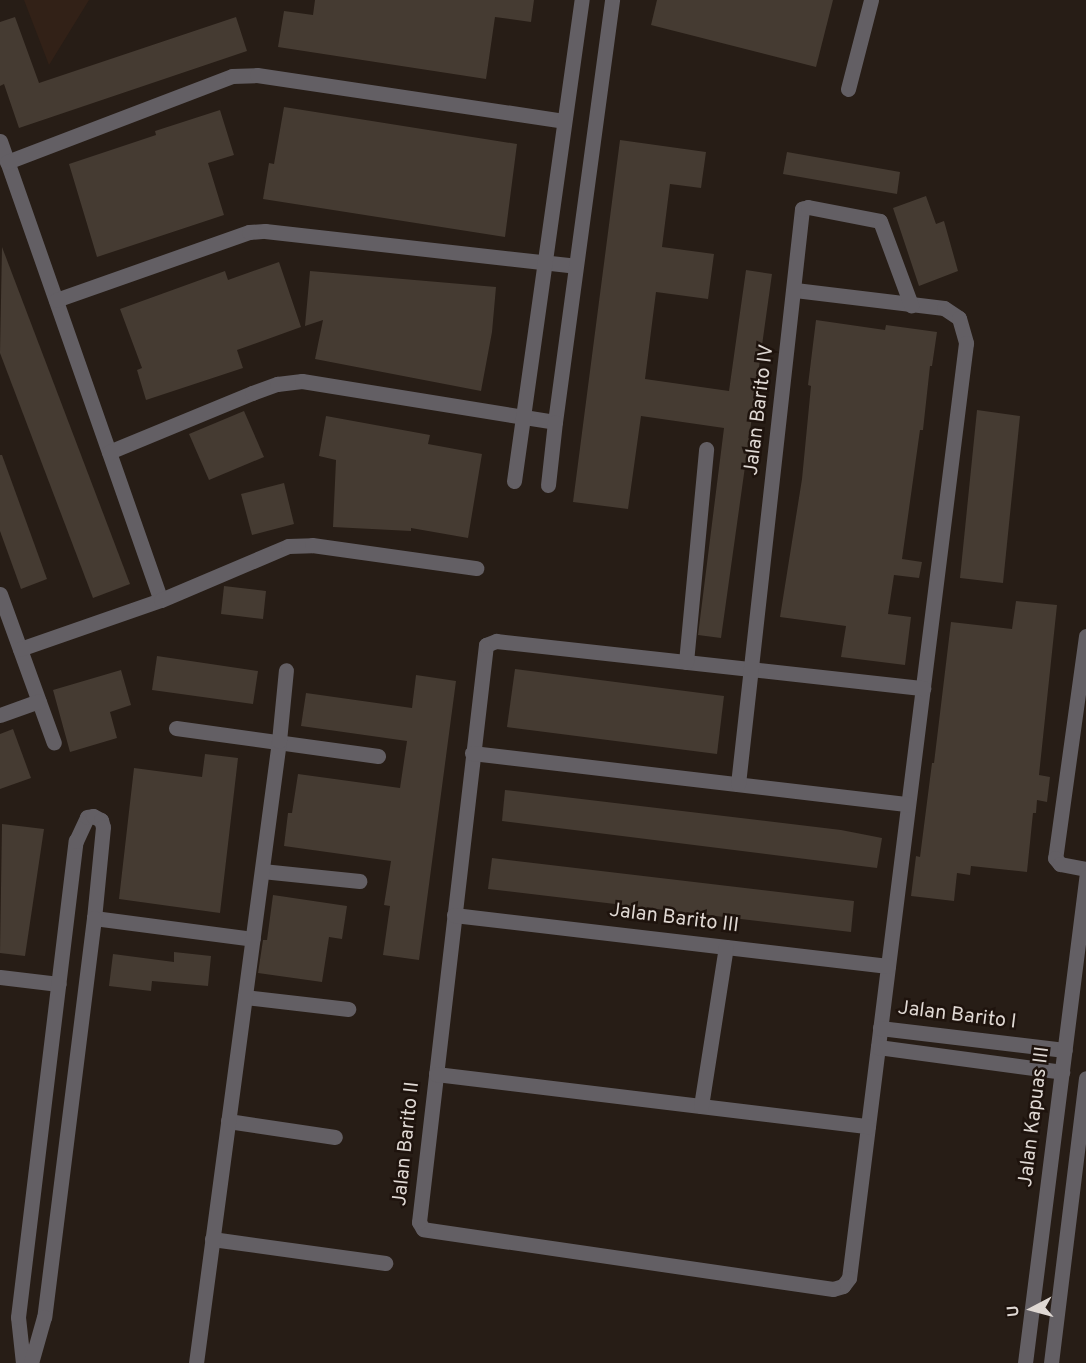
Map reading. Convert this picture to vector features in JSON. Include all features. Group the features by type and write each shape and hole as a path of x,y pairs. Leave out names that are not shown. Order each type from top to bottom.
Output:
{"street":[{"path":"513,481 582,0"},
{"path":"548,485 574,266 612,0"},
{"path":"848,89 871,0"},
{"path":"7,162 232,76 257,75 564,121"},
{"path":"0,141 161,600"},
{"name":"Jalan Barito IV","path":"738,784 795,290 800,213 808,207 880,221 911,305"},
{"path":"56,300 249,232 265,231 574,266"},
{"path":"436,1074 868,1126 966,343 960,318 944,308 795,290"},
{"path":"109,452 252,393 277,384 302,381 555,422"},
{"path":"706,448 686,662 923,688"},
{"path":"20,649 161,600 288,546 298,545 476,568"},
{"path":"0,594 54,743"},
{"path":"1086,636 1055,858 1060,864 1086,869"},
{"name":"Jalan Barito II","path":"686,662 496,641 488,643 483,649 419,1222 423,1229 834,1289 843,1286 849,1278 868,1126"},
{"path":"196,1363 279,741 286,670"},
{"path":"0,715 39,701"},
{"path":"176,728 378,756"},
{"path":"472,753 908,804"},
{"path":"23,1363 18,1317 76,840 87,817 93,816 101,820 103,827 94,918 44,1317 31,1363"},
{"path":"262,871 359,881"},
{"name":"Jalan Kapuas III","path":"1025,1363 1086,877"},
{"name":"Jalan Barito III","path":"454,915 888,966"},
{"path":"94,918 253,939"},
{"path":"701,1106 726,946"},
{"path":"0,977 59,984"},
{"path":"245,997 348,1009"},
{"name":"Jalan Barito I","path":"880,1028 1065,1050"},
{"name":"Jalan Barito I","path":"878,1047 1062,1072"},
{"path":"1051,1363 1086,1078"},
{"path":"228,1121 335,1137"},
{"path":"36,1174 62,1176"},
{"path":"212,1239 385,1263"}],"shaded area":[{"path":"24,0 89,0 49,65"}],"building":[{"path":"315,0 534,0 531,22 495,17 486,79 278,47 284,11 313,15"},
{"path":"657,0 833,0 816,67 651,25"},
{"path":"15,17 39,83 236,17 247,51 19,128 4,84 0,86 0,22"},
{"path":"284,107 517,144 505,237 263,199 269,163 274,164"},
{"path":"220,110 234,155 208,163 224,215 97,257 69,164 156,135 155,131"},
{"path":"620,140 706,152 701,188 670,184 662,247 714,254 708,299 656,292 645,379 729,391 746,270 772,274 721,638 698,635 724,428 641,416 628,509 573,502"},
{"path":"787,152 900,172 897,194 783,174"},
{"path":"926,196 936,224 944,221 958,271 919,286 893,208"},
{"path":"2,247 130,584 93,598 0,353"},
{"path":"279,262 301,327 237,350 243,368 146,400 137,370 142,368 120,309 225,271 228,280"},
{"path":"310,271 496,287 492,332 481,391 315,359 323,320 305,326"},
{"path":"816,320 885,330 886,325 937,332 932,366 930,366 923,430 920,430 902,559 922,562 919,578 894,575 888,614 911,617 905,665 841,657 846,626 780,617 802,479 811,386 808,385"},
{"path":"977,410 1020,416 1003,583 960,578"},
{"path":"244,411 264,457 209,480 189,434"},
{"path":"326,416 430,435 428,444 482,454 468,538 411,528 411,531 333,527 336,460 319,456"},
{"path":"0,455 2,455 47,579 21,589 0,531"},
{"path":"284,483 294,524 252,535 241,494"},
{"path":"224,586 266,591 263,619 221,614"},
{"path":"1016,601 1057,605 1039,775 1050,777 1047,802 1037,800 1036,813 1033,813 1027,872 971,866 970,875 957,873 954,901 911,896 916,856 920,857 932,763 934,763 951,622 1012,629"},
{"path":"157,656 258,671 253,704 152,690"},
{"path":"515,669 724,696 717,754 507,727"},
{"path":"121,670 131,705 110,712 117,738 70,752 53,690"},
{"path":"416,675 456,681 419,960 383,955 390,906 384,905 391,861 284,846 288,813 292,813 298,774 400,788 407,741 301,726 306,693 412,708"},
{"path":"13,729 31,778 0,789 0,734"},
{"path":"205,754 238,758 220,913 119,899 134,768 202,777"},
{"path":"505,790 841,830 882,838 877,868 502,821"},
{"path":"2,824 44,829 25,956 0,953"},
{"path":"492,858 854,901 851,932 488,889"},
{"path":"273,895 347,906 342,939 329,937 322,982 258,973 263,940 267,940"},
{"path":"174,952 211,956 208,986 152,981 151,991 109,986 113,954 174,962"}]}
